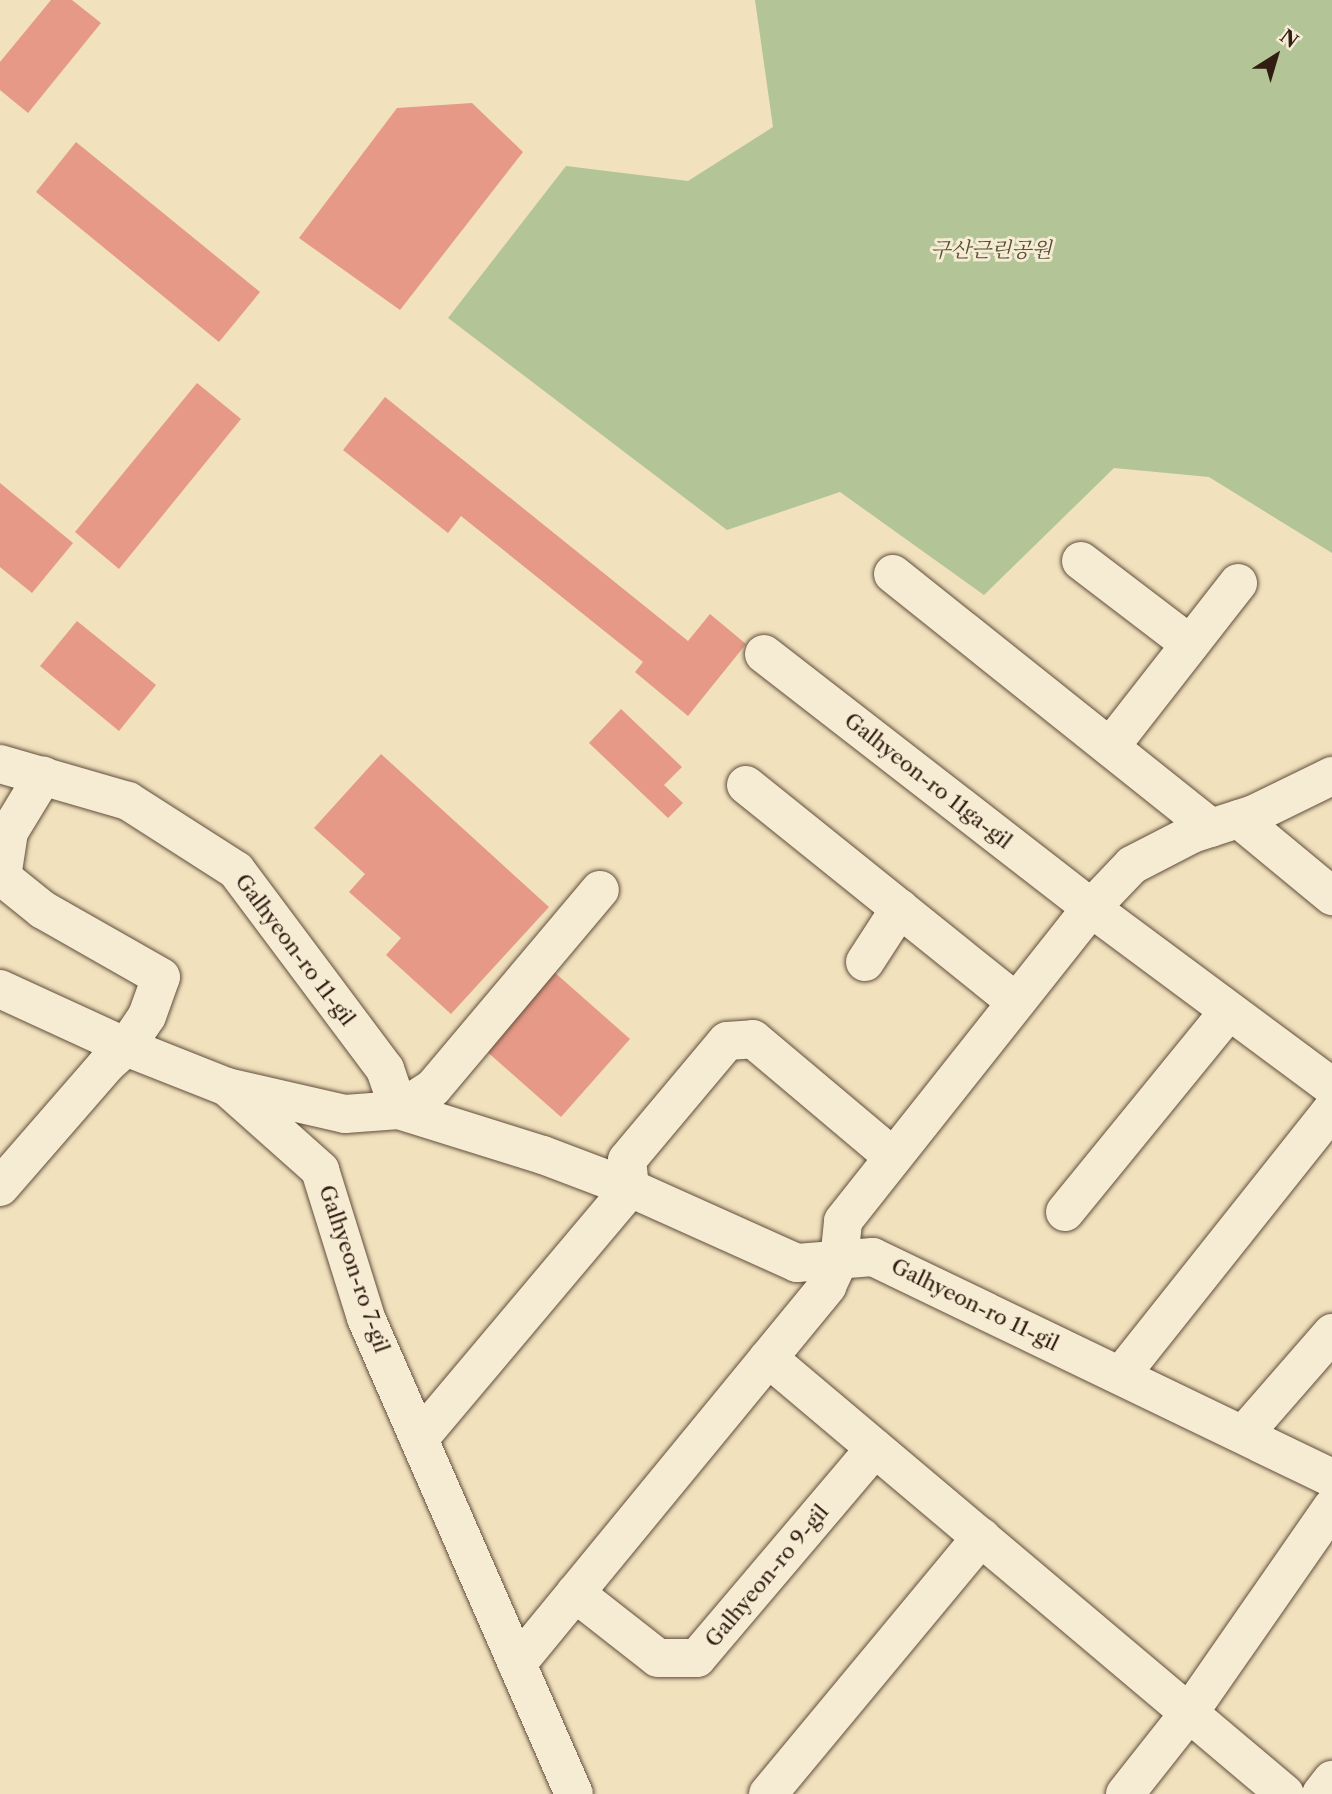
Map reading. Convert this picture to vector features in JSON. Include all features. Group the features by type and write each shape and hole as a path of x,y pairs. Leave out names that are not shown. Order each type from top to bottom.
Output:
{"street":[{"path":"1081,561 1191,644"},
{"path":"893,574 1110,747 1332,896"},
{"path":"1110,747 1238,583"},
{"name":"Galhyeon-ro 11ga-gil","path":"764,654 1091,908 1332,1087"},
{"name":"Galhyeon-ro 11-gil","path":"0,764 128,801 236,870 385,1069 399,1110"},
{"path":"0,1187 126,1047 147,1016 161,977 43,910 2,877 9,832 43,776"},
{"path":"517,1664 827,1286 839,1260 843,1221 1091,908 1132,865 1192,834 1225,824 1332,776"},
{"path":"746,785 1016,1001"},
{"path":"399,1110 433,1088 600,890"},
{"path":"865,962 900,908"},
{"name":"Galhyeon-ro 7-gil","path":"0,989 126,1047 227,1087 320,1170 366,1318 574,1794"},
{"path":"1065,1212 1229,1011"},
{"path":"419,1439 630,1188 627,1160 727,1041 753,1039 893,1157"},
{"name":"Galhyeon-ro 11-gil","path":"227,1087 345,1114 399,1110 543,1155 630,1188 797,1263 873,1257 1332,1478"},
{"path":"1121,1375 1332,1110"},
{"path":"1244,1434 1332,1333"},
{"path":"768,1358 1285,1794"},
{"name":"Galhyeon-ro 9-gil","path":"575,1593 658,1658 697,1658 875,1448"},
{"path":"1125,1794 1189,1713 1332,1507"},
{"path":"768,1794 981,1537"},
{"path":"1321,1794 1332,1780"}],"green space":[{"name":"구산근린공원","path":"755,0 1332,0 1332,553 1209,477 1114,468 984,595 840,492 727,530 448,318 566,166 688,181 773,127"}],"building":[{"path":"51,0 72,0 101,23 28,113 0,90 0,62"},
{"path":"472,103 523,152 400,310 299,238 397,108"},
{"path":"76,142 260,292 219,342 36,192"},
{"path":"197,383 241,419 119,569 75,532"},
{"path":"385,397 688,641 710,614 746,644 688,716 635,672 643,662 461,516 448,533 343,450"},
{"path":"0,483 73,543 32,593 0,567"},
{"path":"77,621 156,685 119,731 40,666"},
{"path":"621,709 682,767 664,785 683,803 668,818 589,743"},
{"path":"381,754 549,907 451,1014 386,955 401,938 349,892 365,874 314,828"},
{"path":"553,971 630,1039 561,1117 484,1049"}]}
